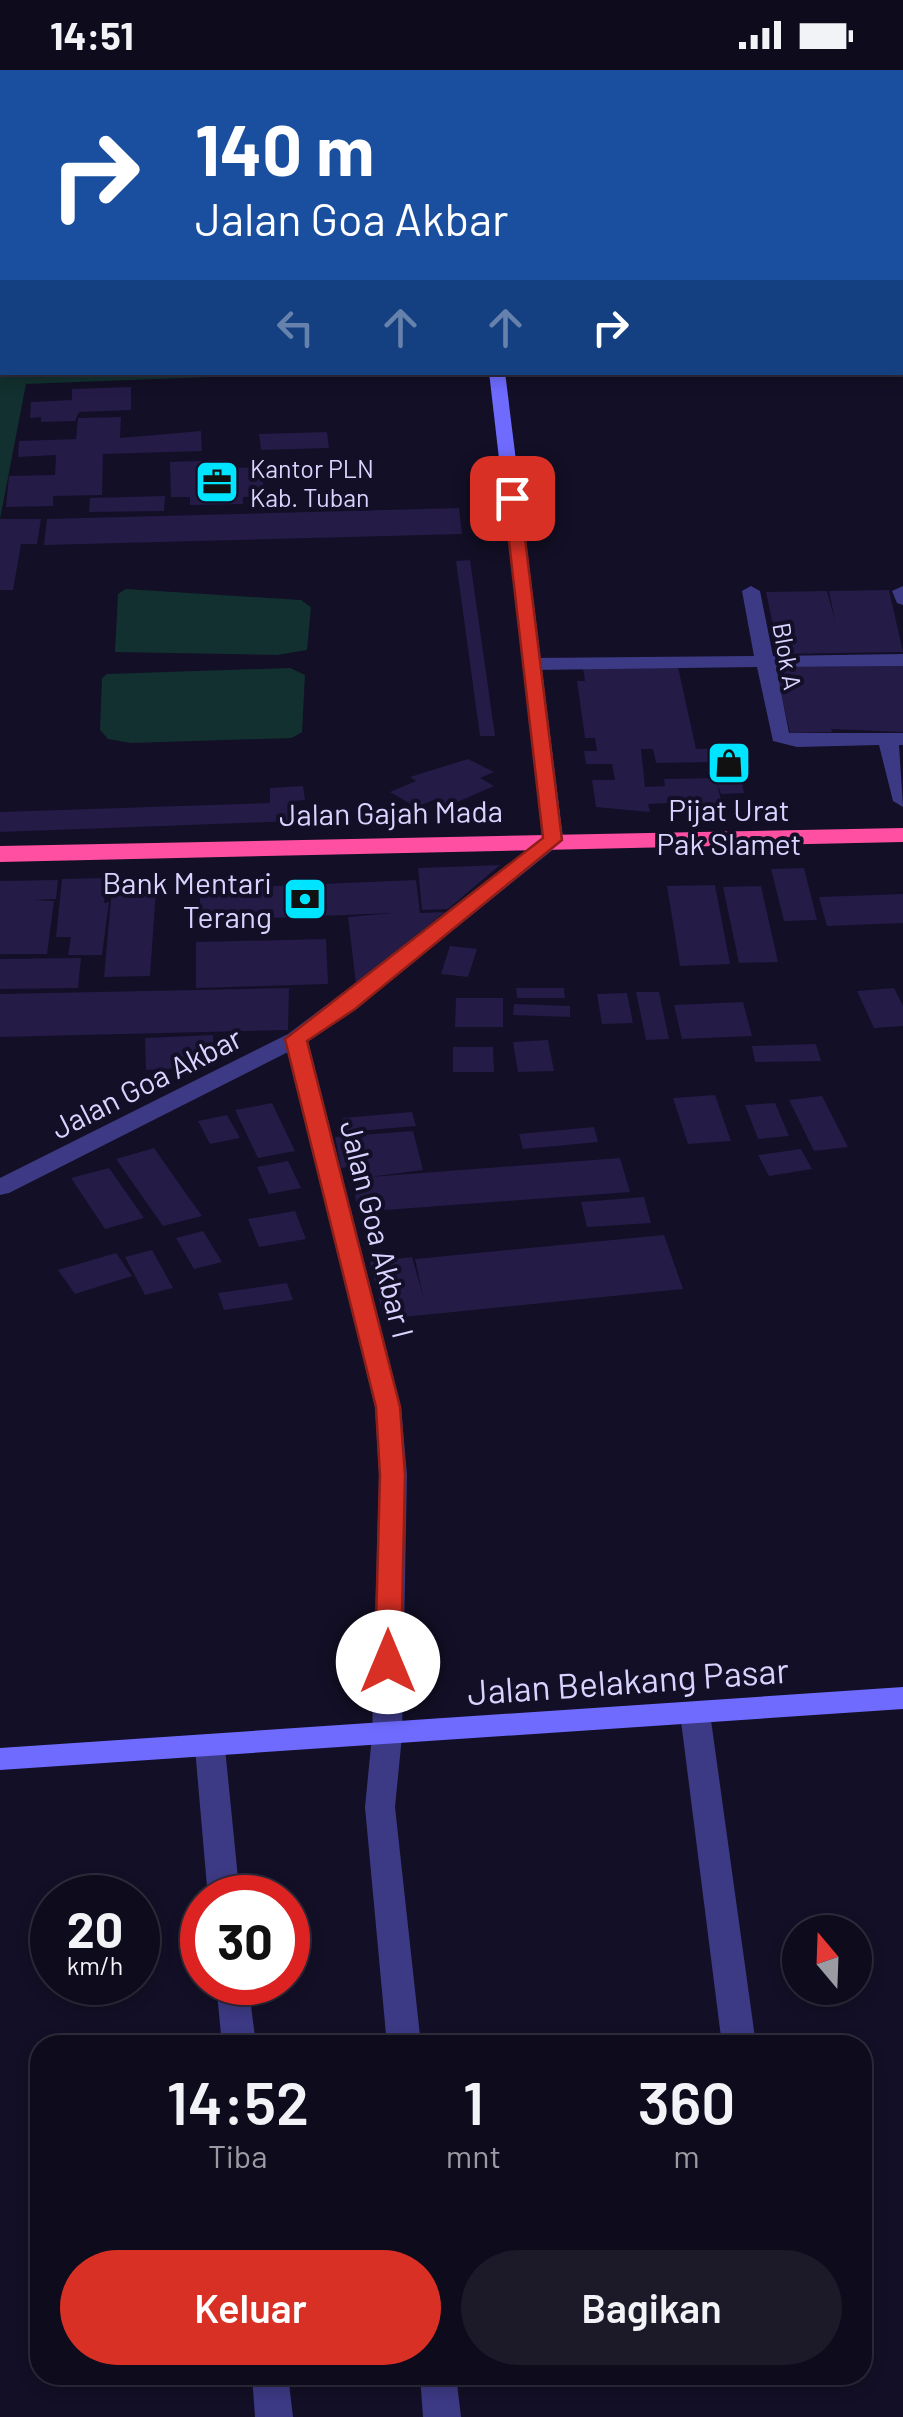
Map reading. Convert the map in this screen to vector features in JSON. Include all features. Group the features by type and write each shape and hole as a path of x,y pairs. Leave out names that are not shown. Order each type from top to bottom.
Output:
{"highway":[{"name":"Jalan Gajah Mada","path":"0,854 903,835"}],"street":[{"path":"497,375 553,840"},
{"name":"Blok A","path":"751,591 776,730 782,738 895,739"},
{"path":"532,664 903,660"},
{"path":"895,739 903,801"},
{"name":"Jalan Goa Akbar","path":"0,1188 296,1039 347,1004 553,840"},
{"name":"Jalan Goa Akbar I","path":"296,1039 388,1407 393,1475 387,1736 380,1807 403,2035"},
{"name":"Jalan Belakang Pasar","path":"0,1760 903,1698"},
{"path":"695,1713 739,2035"},
{"path":"210,1748 222,1875"},
{"path":"234,2005 237,2035"},
{"path":"271,2385 274,2417"},
{"path":"439,2385 442,2417"}],"green space":[{"path":"0,375 215,375 26,384 0,519"},
{"path":"126,589 301,600 311,607 307,650 277,655 115,652 118,594"},
{"path":"290,668 305,675 302,732 292,738 131,743 108,739 100,730 102,678 107,674"}],"building":[{"path":"131,387 131,410 79,412 75,421 41,422 41,417 30,418 31,402 72,400 72,389"},
{"path":"121,417 120,438 201,431 202,451 103,454 102,495 53,496 53,506 6,507 9,476 55,475 56,455 18,457 19,441 76,439 78,418"},
{"path":"327,432 329,448 261,450 259,434"},
{"name":"Kantor PLN Kab. Tuban","path":"226,460 227,468 262,467 264,496 243,497 243,504 190,505 190,497 171,497 170,462"},
{"path":"165,496 164,511 89,512 90,498"},
{"path":"459,508 462,534 44,545 47,519"},
{"path":"0,519 41,519 37,544 21,544 13,590 0,590"},
{"path":"470,560 495,736 480,736 456,561"},
{"path":"889,590 903,652 779,654 766,592 827,591 835,621 829,591"},
{"path":"903,666 903,732 831,729 832,732 790,733 775,667"},
{"path":"678,667 696,749 741,748 749,778 741,778 744,793 721,794 717,783 723,810 689,811 688,805 668,803 648,804 650,812 596,807 592,780 615,780 612,764 586,764 584,751 597,751 595,738 585,738 577,681 585,681 583,668","holes":["641,749 653,749 656,763 714,762 717,778 664,779 665,786 645,787"]},
{"path":"468,759 494,772 480,778 494,786 446,807 434,800 416,807 390,792 416,781 410,777"},
{"path":"303,786 305,800 293,801 294,821 0,832 0,812 270,803 270,788"},
{"path":"500,865 448,909 422,910 418,868"},
{"path":"804,868 817,920 784,921 771,869"},
{"path":"157,876 150,976 104,977 113,877"},
{"path":"107,878 104,903 109,902 102,955 68,955 71,937 56,937 62,879"},
{"path":"58,880 56,899 33,900 54,901 47,954 0,954 0,881"},
{"path":"416,880 420,913 445,912 356,984 348,917 393,913 200,921 200,889"},
{"path":"715,885 730,964 680,966 667,886"},
{"path":"761,886 778,962 739,963 723,887"},
{"path":"903,894 903,923 827,926 819,897"},
{"path":"326,939 328,984 196,988 196,942"},
{"path":"450,946 477,949 468,977 441,974"},
{"path":"81,958 78,988 0,989 0,959"},
{"path":"289,988 288,1030 0,1037 0,994"},
{"path":"516,988 564,988 565,998 517,998"},
{"path":"894,988 903,1006 903,1026 874,1028 857,991"},
{"path":"636,992 659,992 669,1039 646,1040"},
{"path":"627,993 633,1023 602,1024 597,994"},
{"path":"456,998 503,998 503,1027 455,1027"},
{"path":"743,1002 752,1036 682,1039 674,1005"},
{"path":"514,1004 570,1006 570,1017 513,1015"},
{"path":"213,1035 214,1066 146,1070 145,1038"},
{"path":"548,1040 554,1071 518,1072 513,1042"},
{"path":"816,1044 821,1061 755,1062 752,1046"},
{"path":"453,1047 493,1047 494,1072 453,1072"},
{"path":"715,1095 731,1141 688,1144 673,1098"},
{"path":"822,1096 848,1147 814,1151 789,1100"},
{"path":"272,1103 295,1151 258,1158 235,1110"},
{"path":"775,1103 789,1136 758,1139 745,1105"},
{"path":"412,1112 416,1126 346,1132 343,1118"},
{"path":"227,1115 240,1138 210,1144 198,1121"},
{"path":"594,1127 598,1142 523,1149 519,1134"},
{"path":"413,1131 423,1170 369,1177 620,1158 630,1192 358,1212 352,1177 348,1167 341,1168 335,1137"},
{"path":"154,1148 202,1216 163,1226 116,1159"},
{"path":"801,1149 812,1169 769,1176 758,1155"},
{"path":"288,1161 301,1188 269,1194 257,1167"},
{"path":"109,1168 144,1218 105,1229 71,1178"},
{"path":"644,1197 651,1223 587,1227 581,1202"},
{"path":"295,1211 306,1239 259,1247 248,1219"},
{"path":"203,1231 222,1262 194,1269 176,1238"},
{"path":"664,1235 683,1289 384,1319 370,1262 412,1257 423,1296 415,1259"},
{"path":"152,1250 173,1288 145,1295 125,1257"},
{"path":"116,1253 132,1276 75,1294 58,1270"},
{"path":"287,1283 293,1300 224,1310 218,1293"}],"place":[{"name":"Kantor PLN Kab. Tuban","path":"217,482"},
{"name":"Pijat Urat Pak Slamet","path":"729,763"},
{"name":"Bank Mentari Terang","path":"305,899"}],"route":[{"path":"388,1662 393,1475 388,1407 296,1039 347,1004 553,840 512,498"}]}
